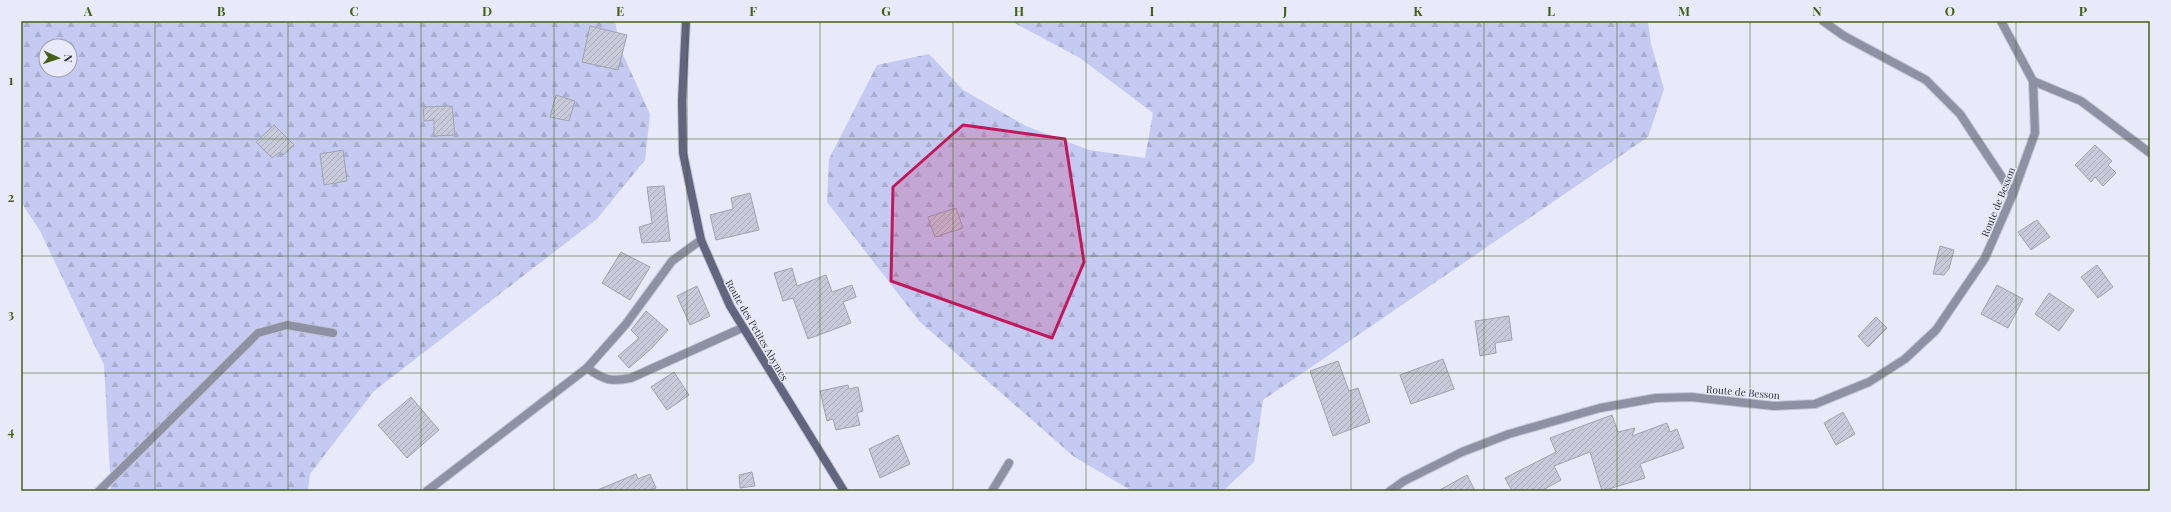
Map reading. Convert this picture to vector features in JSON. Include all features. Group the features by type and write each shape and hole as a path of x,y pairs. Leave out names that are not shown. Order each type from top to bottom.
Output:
{"main road":[{"name":"Route des Petites Abymes","path":"686,21 682,101 683,153 701,240 717,279 742,328 844,491"}],"street":[{"path":"1823,21 1844,36 1926,80 1960,114 2013,194"},
{"path":"2001,21 2033,81 2081,101 2150,153"},
{"name":"Route de Besson","path":"1390,491 1404,481 1462,452 1509,434 1600,408 1663,398 1691,397 1774,406 1815,404 1869,382 1905,359 1936,330 1985,258 2013,194 2035,133 2033,81"},
{"path":"427,491 587,368 626,324 672,261 701,240"},
{"path":"99,491 258,333 276,326 287,325 333,333"},
{"path":"587,368 598,376 612,382 631,378 742,328"},
{"path":"992,491 1009,463"}],"highlighted area":[{"path":"963,125 1065,139 1084,262 1052,338 891,281 893,187"}],"green space":[{"path":"21,21 615,21 620,48 650,114 645,160 597,219 374,391 310,474 308,491 111,491 104,365 40,231 21,202"},
{"path":"1011,21 1648,21 1651,44 1664,89 1648,137 1263,400 1254,462 1223,491 1132,491 1073,456 920,322 827,202 829,159 877,65 929,54 963,90 1026,126 1089,150 1145,158 1153,113 1080,58"}],"building":[{"path":"590,26 627,35 618,70 582,62"},
{"path":"556,95 575,101 569,121 550,117"},
{"path":"452,106 455,135 434,136 434,120 424,121 423,107"},
{"path":"274,125 294,145 283,155 280,152 272,158 256,142"},
{"path":"2095,145 2112,161 2108,165 2116,173 2103,186 2095,177 2091,182 2075,165"},
{"path":"343,150 347,181 324,185 320,154"},
{"path":"664,186 670,241 642,243 639,227 652,223 647,187"},
{"path":"750,193 759,230 716,240 710,215 733,209 731,198"},
{"path":"956,208 963,228 935,237 928,217"},
{"path":"2037,220 2050,237 2031,250 2018,232"},
{"path":"1940,246 1954,250 1949,269 1944,275 1933,274"},
{"path":"621,252 650,267 630,300 602,283"},
{"path":"2097,265 2113,287 2098,298 2081,277"},
{"path":"792,268 797,286 826,275 832,292 852,285 856,297 843,302 851,323 808,339 793,298 783,301 774,273"},
{"path":"1997,285 2023,299 2008,328 1981,314"},
{"path":"697,286 710,316 690,325 677,296"},
{"path":"2049,293 2074,310 2059,331 2035,314"},
{"path":"646,311 668,330 652,348 629,368 618,356 639,338 631,330"},
{"path":"1509,316 1512,340 1495,343 1496,353 1480,356 1475,321"},
{"path":"1876,317 1887,328 1868,347 1858,336"},
{"path":"1443,359 1454,389 1411,404 1400,375"},
{"path":"1338,361 1349,391 1358,388 1370,422 1333,436 1310,371"},
{"path":"674,372 689,395 667,410 651,387"},
{"path":"848,385 849,389 858,387 863,411 857,413 860,425 836,430 833,419 827,421 820,391"},
{"path":"411,397 439,430 407,458 378,425"},
{"path":"1843,412 1855,434 1836,445 1824,423"},
{"path":"1612,415 1618,432 1635,428 1632,436 1667,423 1670,432 1677,429 1684,448 1640,464 1645,478 1602,491 1590,452 1554,466 1561,480 1541,491 1512,491 1505,478 1556,452 1550,438"},
{"path":"898,435 910,464 880,478 869,449"},
{"path":"752,472 755,486 740,488 739,475"},
{"path":"636,474 638,479 650,474 656,488 649,491 595,491"},
{"path":"1467,475 1475,491 1438,491"}]}
